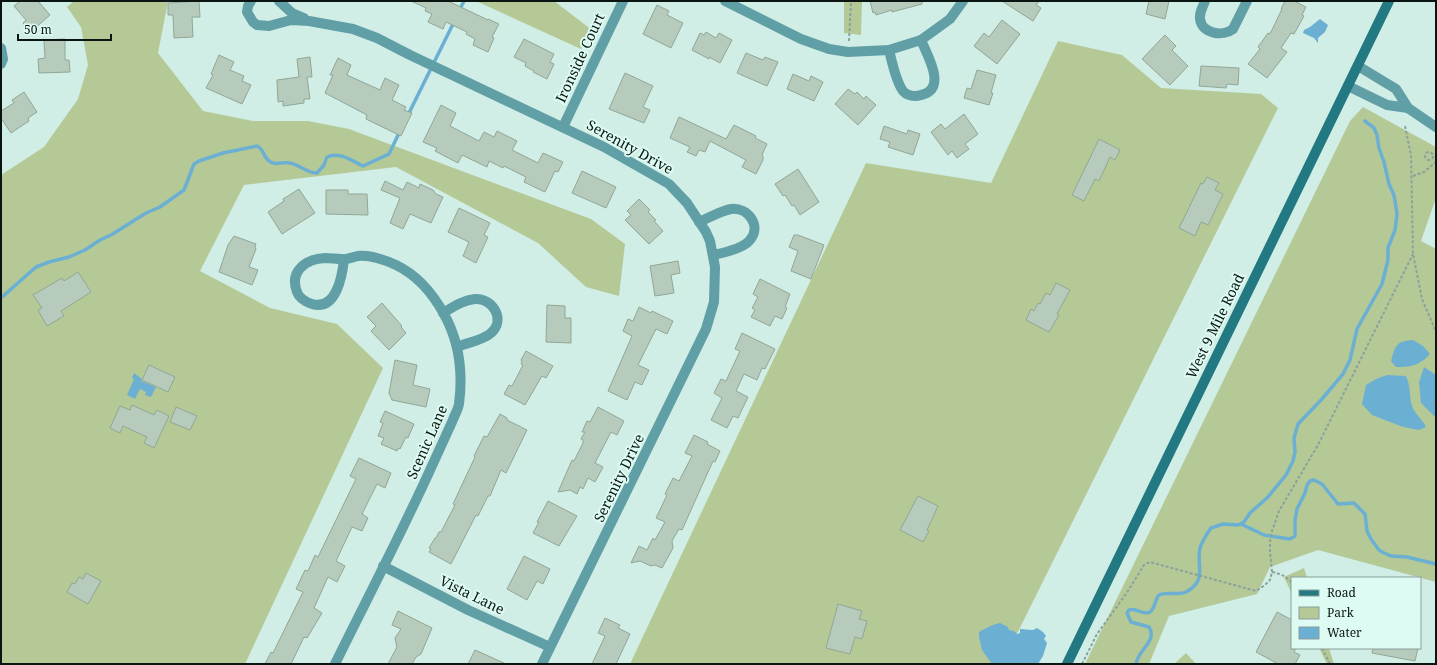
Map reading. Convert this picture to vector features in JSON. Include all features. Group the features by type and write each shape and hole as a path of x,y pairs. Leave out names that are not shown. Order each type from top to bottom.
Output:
{"street":[{"name":"Serenity Drive","path":"251,1 247,12 250,19 257,25 269,26 291,20 309,21 353,29 377,38 604,147 669,184 686,203 708,237 715,267 714,302 706,329 542,664"},
{"name":"Serenity Drive","path":"279,1 292,13 309,21"},
{"name":"Ironside Court","path":"562,127 623,1"},
{"path":"726,1 801,39 829,49 848,52 889,50 921,40 950,19 963,1"},
{"path":"1205,1 1200,14 1202,26 1212,32 1223,33 1230,32 1233,29 1247,1"},
{"name":"West 9 Mile Road","path":"1067,664 1389,1"},
{"path":"889,50 894,69 903,90 912,96 923,95 932,87 935,78 921,40"},
{"path":"1,48 3,59 1,64"},
{"path":"1358,66 1396,89 1408,108 1436,127"},
{"path":"1348,86 1387,105 1408,108"},
{"path":"699,222 720,213 736,209 746,212 753,221 754,233 748,242 741,246 713,255"},
{"name":"Scenic Lane","path":"335,664 424,483 459,406 461,381 457,346 443,312 436,300 419,280 398,266 383,260 359,256 344,260 325,258 316,259 307,263 297,271 294,277 294,283 298,294 305,301 314,304 324,304 331,299 340,282 344,260"},
{"path":"443,312 460,303 474,299 485,301 493,306 496,311 498,321 493,331 482,339 457,346"},
{"name":"Vista Lane","path":"383,566 468,610 550,647"}],"path":[{"path":"848,52 851,1"},
{"path":"1405,126 1411,155 1414,254 1422,299 1436,332"},
{"path":"1412,176 1424,172 1435,162 1431,159 1426,159 1426,152 1429,151 1433,154 1433,158 1431,159"},
{"path":"1082,664 1097,634 1144,566 1150,562 1256,591 1270,580 1272,572 1270,542 1271,534 1279,512 1318,445 1414,254"},
{"path":"1272,572 1280,573 1287,577 1291,582"},
{"path":"1322,649 1330,664"}],"green space":[{"path":"74,1 168,1 158,53 203,111 253,121 308,121 349,129 591,219 625,244 619,296 586,287 538,243 396,167 244,185 200,271 270,308 337,324 383,368 245,664 1,664 1,175 44,147 78,99 88,65 81,27 67,7"},
{"path":"476,1 554,1 592,30 581,49"},
{"path":"844,1 862,1 861,35 844,33"},
{"path":"1058,41 1122,55 1161,88 1261,94 1278,108 1002,664 630,664 866,163 991,183"},
{"path":"1363,107 1436,147 1436,198 1421,241 1436,249 1436,582 1318,550 1270,567 1257,594 1169,616 1149,664 1085,664 1350,121"},
{"path":"1304,568 1307,577 1291,577 1291,592 1284,577"},
{"path":"1320,649 1329,649 1334,664 1327,664"},
{"path":"1186,653 1196,664 1174,664"}],"water":[{"path":"1320,19 1328,25 1325,32 1318,38 1318,43 1314,38 1303,33 1304,30"},
{"path":"1413,340 1423,346 1430,354 1422,361 1414,365 1396,367 1391,361 1394,351 1403,341"},
{"path":"1424,367 1436,375 1435,417 1421,403 1419,382"},
{"path":"134,373 142,379 141,381 156,387 151,397 145,395 146,392 140,389 135,399 127,395 134,379 132,378"},
{"path":"1387,375 1406,376 1409,384 1412,406 1426,427 1419,430 1403,427 1372,415 1362,404 1366,385"},
{"path":"1000,623 1017,634 1020,633 1020,629 1033,630 1037,628 1043,632 1046,636 1044,639 1047,643 1043,656 1038,664 992,664 982,650 979,632 992,625"}],"building":[{"path":"20,1 38,1 50,15 33,30 29,30 23,23 26,20 14,6"},
{"path":"199,1 200,17 192,17 193,37 174,38 173,15 168,15 168,3"},
{"path":"411,1 448,1 499,24 492,37 494,38 488,52 473,45 475,39 466,34 467,32 446,22 443,29 428,22 432,14 425,11 426,8"},
{"path":"870,1 922,1 922,4 876,15 875,12 873,13"},
{"path":"1002,1 1039,1 1036,5 1041,8 1033,21"},
{"path":"1149,1 1169,1 1165,19 1146,14"},
{"path":"1285,1 1294,1 1306,7 1302,15 1304,16 1294,34 1291,33 1281,48 1287,52 1267,78 1248,64 1260,49 1258,47 1268,33 1270,34"},
{"path":"657,5 669,11 667,15 683,23 671,48 643,34"},
{"path":"1002,20 1020,34 997,64 974,46 984,33 989,37"},
{"path":"706,32 716,38 719,33 732,40 720,63 692,50 700,33 704,35"},
{"path":"1165,35 1176,46 1172,50 1188,66 1170,85 1142,59"},
{"path":"65,39 65,60 69,60 70,72 39,73 38,59 45,58 44,40"},
{"path":"524,39 554,54 550,62 554,64 547,79 533,72 534,71 525,66 526,63 514,57"},
{"path":"746,53 763,60 765,57 778,62 767,86 737,73"},
{"path":"219,55 234,62 230,70 244,76 242,81 251,85 242,104 206,88 213,75 211,74"},
{"path":"310,57 312,77 307,77 310,99 304,99 304,103 283,106 283,101 278,102 277,80 299,77 297,59"},
{"path":"338,58 351,65 347,75 380,90 385,78 399,85 392,100 406,107 404,110 412,113 401,136 366,119 367,115 325,93 333,75 330,75"},
{"path":"1201,66 1239,68 1238,85 1227,84 1226,88 1199,86"},
{"path":"977,70 996,75 989,105 964,98 967,88 971,89"},
{"path":"625,73 653,86 643,107 650,110 644,123 609,109"},
{"path":"793,74 809,81 811,76 823,82 814,101 787,89"},
{"path":"848,89 855,94 857,92 864,99 866,96 876,105 858,125 835,104"},
{"path":"24,92 37,112 28,118 29,121 11,133 1,118 1,111 14,103 12,100"},
{"path":"441,105 456,113 450,126 479,141 484,132 494,137 497,131 517,141 512,150 538,163 543,153 563,162 558,172 555,171 545,192 524,182 526,177 504,166 503,168 489,161 487,167 462,155 458,163 435,151 437,148 423,142"},
{"path":"964,114 978,134 965,144 969,149 957,158 952,151 948,155 931,132 941,124 945,129"},
{"path":"679,117 726,139 734,125 756,136 755,138 767,144 762,155 763,160 756,174 742,167 746,160 710,141 705,152 699,150 696,156 687,152 690,147 670,138"},
{"path":"884,126 907,134 908,130 920,134 913,155 888,147 890,142 880,139"},
{"path":"1099,139 1120,150 1115,160 1110,157 1099,181 1095,179 1084,201 1072,195"},
{"path":"798,169 819,202 800,215 794,205 792,206 775,184"},
{"path":"582,171 616,187 606,208 572,193"},
{"path":"1207,177 1219,183 1215,190 1223,194 1208,225 1201,222 1195,236 1179,228 1201,183 1203,184"},
{"path":"385,181 403,190 407,182 419,188 420,184 443,197 431,223 410,214 403,229 390,223 400,198 381,190"},
{"path":"299,189 315,213 282,234 268,212 284,201 283,199"},
{"path":"326,190 348,190 348,194 367,194 368,215 326,214"},
{"path":"639,199 650,210 648,212 656,220 654,221 663,231 649,244 625,220 631,215 627,211"},
{"path":"459,208 490,223 484,235 488,237 476,263 463,256 469,242 448,232"},
{"path":"794,235 798,235 824,245 811,279 791,271 798,251 789,247"},
{"path":"234,236 256,244 256,249 249,267 258,270 252,285 219,272 228,245"},
{"path":"678,261 680,273 671,275 674,293 655,296 650,266"},
{"path":"78,272 91,292 61,311 64,316 47,326 38,310 42,308 33,295 62,278 64,281"},
{"path":"760,279 790,294 785,307 787,308 782,319 775,316 770,326 751,317 755,310 752,308 758,297 753,294"},
{"path":"1056,283 1070,290 1057,314 1059,315 1049,332 1026,320 1031,309 1034,311 1046,293 1050,295"},
{"path":"382,303 402,326 401,327 406,333 389,350 371,331 376,326 367,317"},
{"path":"547,305 565,306 565,318 571,318 571,343 546,342"},
{"path":"639,307 651,313 652,311 673,321 667,334 656,329 638,365 649,370 642,385 635,382 627,400 608,391 632,336 623,331 628,319 633,321"},
{"path":"742,333 775,349 765,369 762,368 757,380 744,374 736,391 748,397 738,418 733,416 727,428 711,420 722,398 714,393 721,379 726,381 740,351 735,349"},
{"path":"526,351 553,366 546,378 542,376 525,405 504,394 509,385 512,386 523,365 521,364 521,360"},
{"path":"395,360 417,365 413,385 430,389 426,407 392,400 389,393"},
{"path":"149,365 175,377 168,392 142,380"},
{"path":"132,405 154,415 157,410 169,416 154,448 144,443 147,437 123,426 120,433 110,428 120,406 130,410"},
{"path":"176,407 197,416 190,430 170,422"},
{"path":"598,407 624,421 617,435 611,432 595,463 603,467 595,482 588,478 583,489 580,487 577,494 570,490 558,492 572,460 574,461 583,443 583,440 581,439 585,432 582,432 587,421 590,422"},
{"path":"385,411 414,424 408,438 406,437 400,449 398,448 397,451 381,444 384,438 378,436 383,423 380,422"},
{"path":"500,414 507,418 507,420 527,430 506,473 501,470 490,496 488,496 478,516 476,515 451,564 429,552 431,549 429,548 439,532 441,532 455,505 453,504 484,436 487,437"},
{"path":"694,435 708,442 707,444 720,451 715,462 713,461 682,530 679,529 672,541 673,548 662,568 655,565 651,566 640,561 631,563 639,546 647,550 653,538 655,540 665,522 656,518 673,478 679,481 692,456 685,453"},
{"path":"359,458 391,473 385,488 377,484 362,514 368,518 362,531 352,527 336,561 345,566 337,582 328,577 314,608 322,613 307,638 304,637 291,664 265,664 271,652 273,653 303,592 296,589 305,570 308,571 315,555 318,557 356,479 350,476"},
{"path":"918,496 938,506 927,530 929,531 923,542 900,530"},
{"path":"548,501 577,516 559,546 533,533"},
{"path":"524,556 550,569 543,584 537,581 527,600 507,589"},
{"path":"86,573 101,581 88,604 67,592 72,583 75,584 79,577 83,579"},
{"path":"838,604 862,611 859,619 867,621 862,639 855,637 850,654 826,648"},
{"path":"398,611 432,628 421,654 416,657 412,664 388,664 397,647 395,638 401,629 392,625"},
{"path":"1277,612 1291,619 1291,649 1296,649 1294,652 1300,655 1295,664 1278,664 1256,652"},
{"path":"605,618 620,625 618,628 630,634 616,664 592,664 605,636 598,633"},
{"path":"1373,649 1418,649 1415,661 1372,653"},
{"path":"475,650 506,664 468,664"}],"waterway":[{"path":"459,11 464,1"},
{"path":"408,115 454,22"},
{"path":"1136,664 1137,659 1151,637 1151,632 1149,627 1131,622 1127,613 1129,610 1132,609 1148,613 1152,611 1159,595 1165,593 1183,593 1197,583 1200,572 1200,548 1203,540 1211,528 1223,524 1238,525 1244,522 1250,513 1268,497 1286,475 1293,461 1295,452 1294,438 1298,424 1343,374 1350,360 1357,329 1382,284 1388,260 1388,248 1395,230 1397,214 1394,195 1389,184 1377,135 1374,128 1365,121"},
{"path":"1,298 36,267 69,257 85,250 146,213 160,207 184,190 194,164 199,161 223,153 257,146 261,149 266,158 273,163 290,163 310,172 317,173 324,165 327,157 332,155 346,157 363,166 389,154 400,131"},
{"path":"1241,524 1264,535 1290,539 1295,536 1297,509 1305,493 1307,485 1310,481 1314,480 1322,484 1338,504 1354,503 1365,514 1367,531 1379,550 1391,556 1407,557 1436,564"}]}
